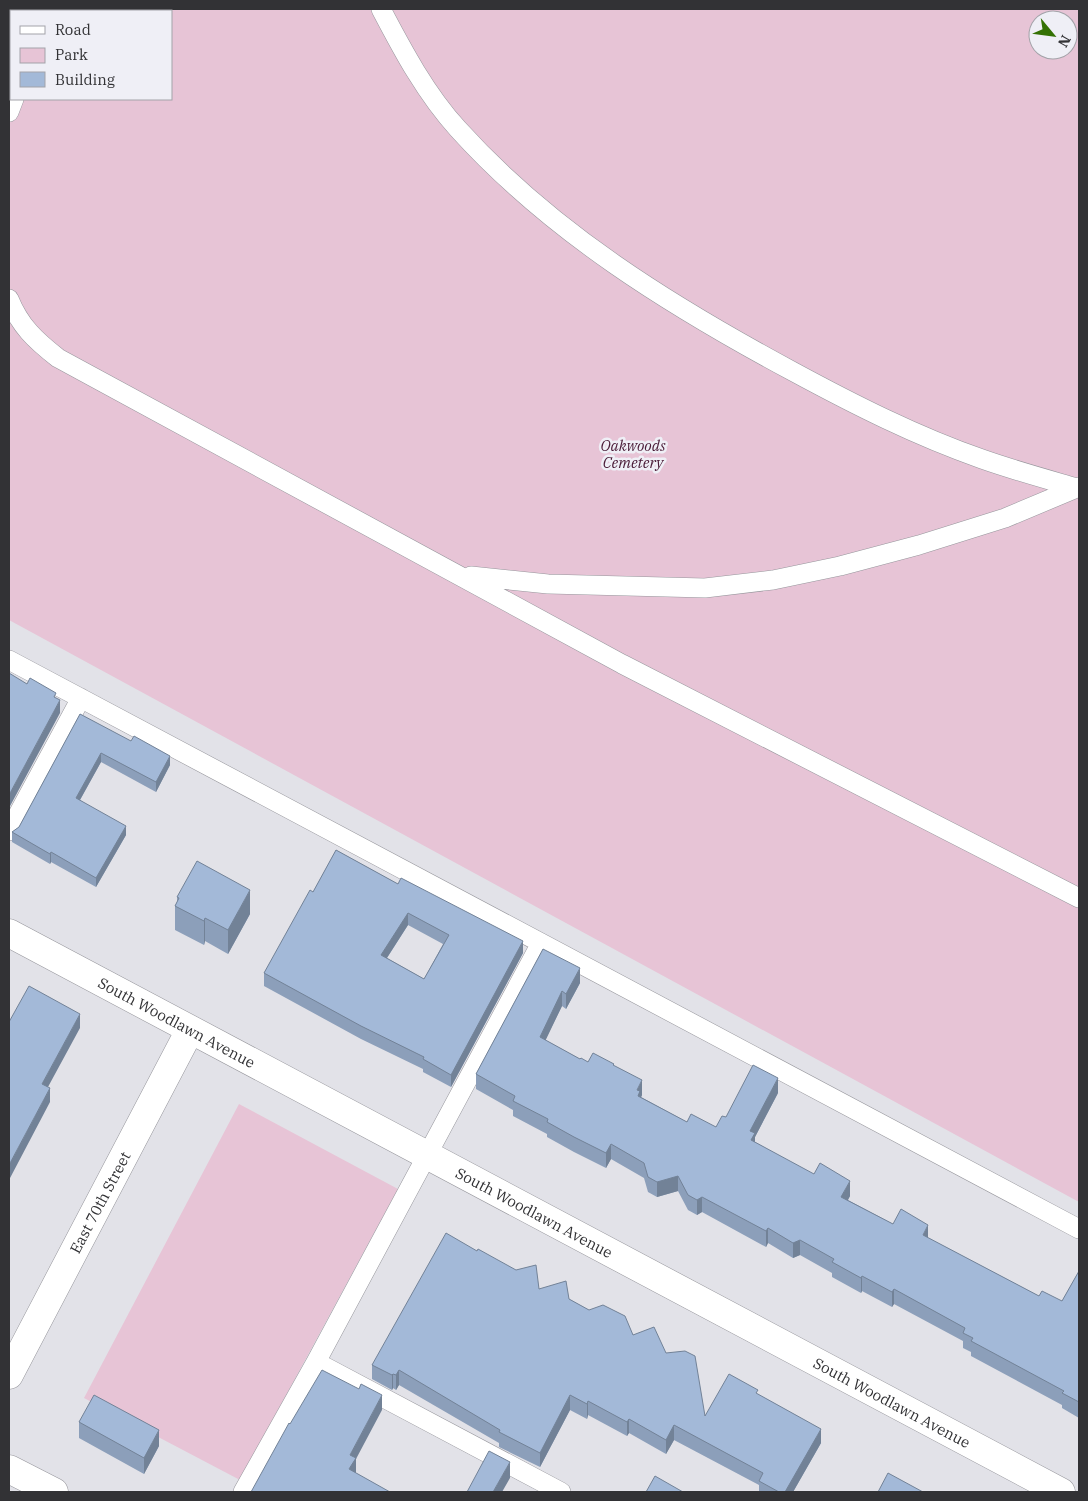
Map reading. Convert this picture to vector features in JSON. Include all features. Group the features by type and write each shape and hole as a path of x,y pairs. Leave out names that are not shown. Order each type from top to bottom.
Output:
{"street":[{"name":"South Woodlawn Avenue","path":"9,932 1061,1492"},
{"name":"East 70th Street","path":"9,1375 190,1030"},
{"path":"9,1469 54,1492"}],"lane":[{"path":"380,9 422,84 458,129 505,176 567,231 650,288 747,347 860,407 982,459 1078,488"},
{"path":"9,112 14,100"},
{"path":"9,299 15,314 36,341 58,358 622,664 1079,898"},
{"path":"462,576 548,584 705,588 773,580 840,566 919,545 1005,518 1078,488"},
{"path":"9,660 1079,1229"},
{"path":"9,831 81,698"},
{"path":"243,1492 316,1362 541,943"},
{"path":"316,1362 561,1492"}],"green space":[{"name":"Oakwoods Cemetery","path":"9,9 1079,9 1079,1202 9,620"},
{"path":"239,1104 398,1189 240,1480 84,1398"}],"building":[{"path":"9,673 27,684 30,678 56,693 54,697 60,700 9,795"},
{"path":"80,714 131,741 134,736 170,756 156,782 101,753 76,798 126,826 96,878 12,832 19,827"},
{"path":"336,850 398,884 401,878 523,941 451,1075 423,1059 424,1057 361,1026 264,973 310,890 313,892","holes":["408,913 449,935 424,979 381,955"]},
{"path":"197,861 250,890 228,930 205,918 204,921 175,906 179,898 177,897"},
{"path":"543,949 580,968 566,994 562,991 540,1037 588,1062 593,1053 642,1080 637,1090 640,1091 638,1096 687,1122 691,1114 716,1127 722,1116 726,1117 753,1065 778,1078 750,1131 755,1133 751,1140 814,1174 820,1163 850,1181 841,1197 893,1224 901,1209 928,1225 923,1235 1039,1296 1042,1291 1062,1301 1079,1271 1079,1402 1062,1393 1064,1391 971,1341 973,1338 963,1333 965,1328 894,1289 892,1292 862,1276 861,1278 832,1262 834,1259 800,1240 793,1243 768,1228 766,1231 702,1197 697,1200 688,1195 678,1176 657,1182 648,1177 644,1163 611,1144 606,1153 574,1137 547,1122 548,1119 513,1101 515,1096 476,1074"},
{"path":"29,986 80,1014 42,1084 50,1088 9,1165 9,1022"},
{"path":"446,1233 516,1270 536,1265 539,1289 566,1281 569,1299 589,1310 603,1305 625,1316 633,1335 654,1327 666,1353 685,1351 695,1356 705,1416 729,1374 758,1390 756,1393 821,1429 785,1492 779,1492 759,1481 763,1473 674,1425 666,1440 629,1419 627,1422 588,1401 587,1404 570,1395 540,1453 499,1432 500,1430 399,1370 396,1375 392,1375 372,1365"},
{"path":"322,1370 359,1389 361,1384 382,1395 350,1455 356,1458 349,1469 390,1492 251,1492 289,1423"},
{"path":"94,1395 159,1430 144,1458 79,1422"},
{"path":"489,1451 510,1462 493,1492 467,1492"},
{"path":"888,1473 923,1492 878,1492"},
{"path":"655,1476 683,1492 646,1492"}]}
